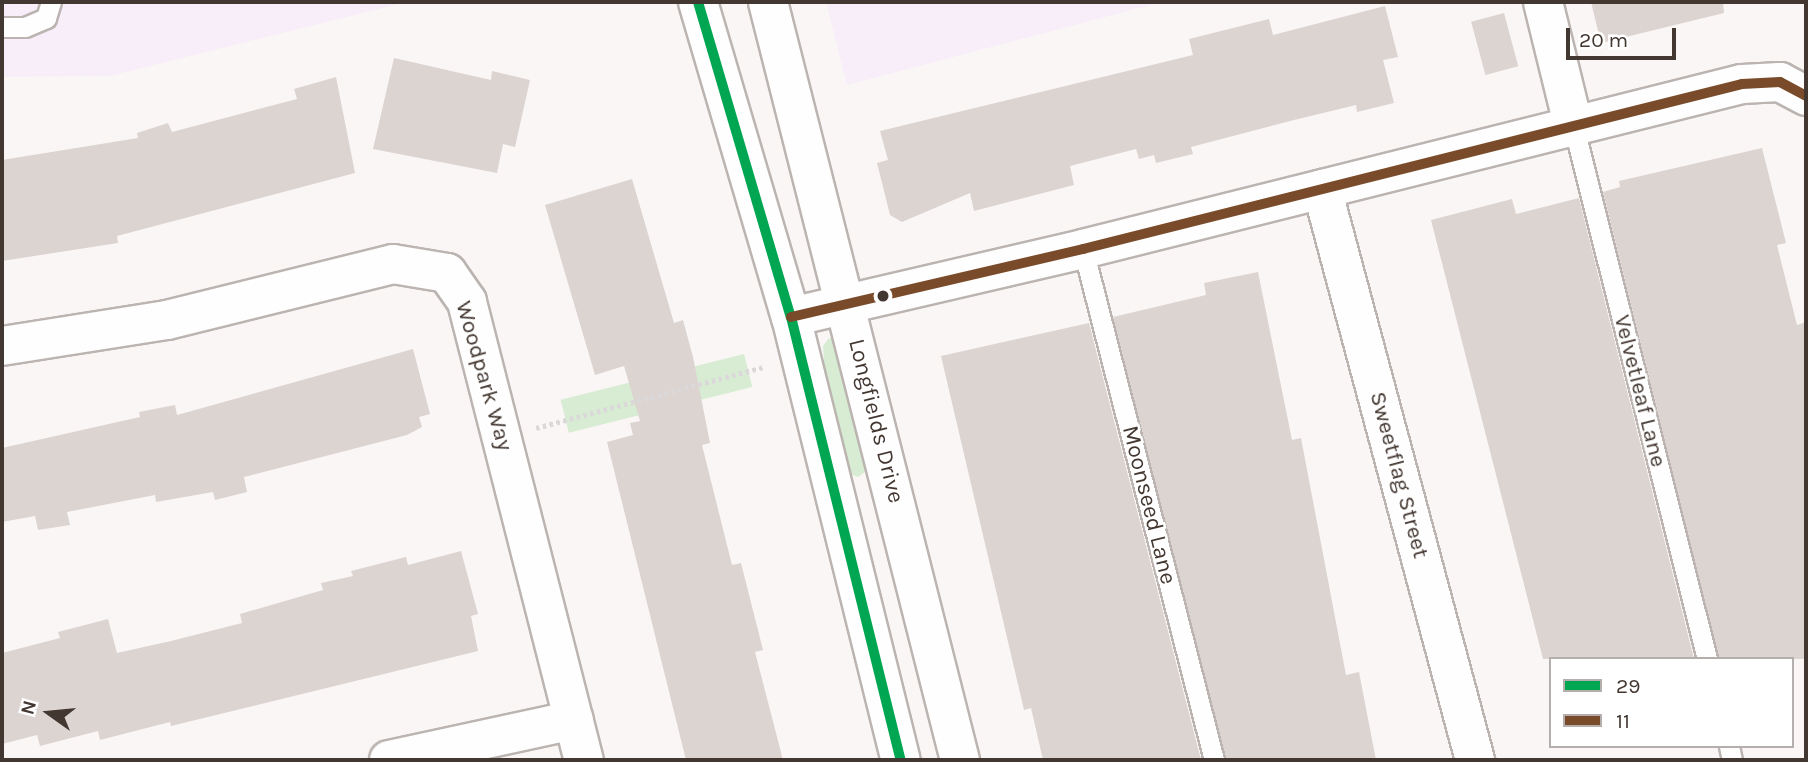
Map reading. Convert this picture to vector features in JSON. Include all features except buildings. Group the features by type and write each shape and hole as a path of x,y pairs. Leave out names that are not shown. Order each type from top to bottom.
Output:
{"street":[{"path":"698,2 791,317 901,760"},
{"name":"Longfields Drive","path":"768,2 847,304 960,760"},
{"path":"1543,2 1573,124"},
{"path":"791,317 1083,249 1573,124 1742,84 1780,82 1806,96"},
{"name":"Sweetflag Street","path":"1322,189 1475,760"},
{"name":"Woodpark Way","path":"2,346 167,320 393,264 447,273 467,302 584,760"},
{"path":"389,760 574,720"}],"lane":[{"path":"2,27 25,27 46,18 51,2"},
{"name":"Velvetleaf Lane","path":"1573,124 1706,657"},
{"name":"Moonseed Lane","path":"1083,249 1214,760"}],"path":[{"path":"501,437 770,365"}],"shaded area":[{"path":"2,2 407,2 110,76 2,77"},
{"path":"826,2 1162,2 847,85"}],"green space":[{"path":"829,338 835,340 869,469 858,477 850,474 825,376 823,346"},
{"path":"744,354 752,387 569,433 561,400"}],"transit line":[{"name":"29","path":"698,2 791,317 901,760"},
{"name":"11","path":"791,317 1083,249 1742,84 1780,82 1806,96"}]}
